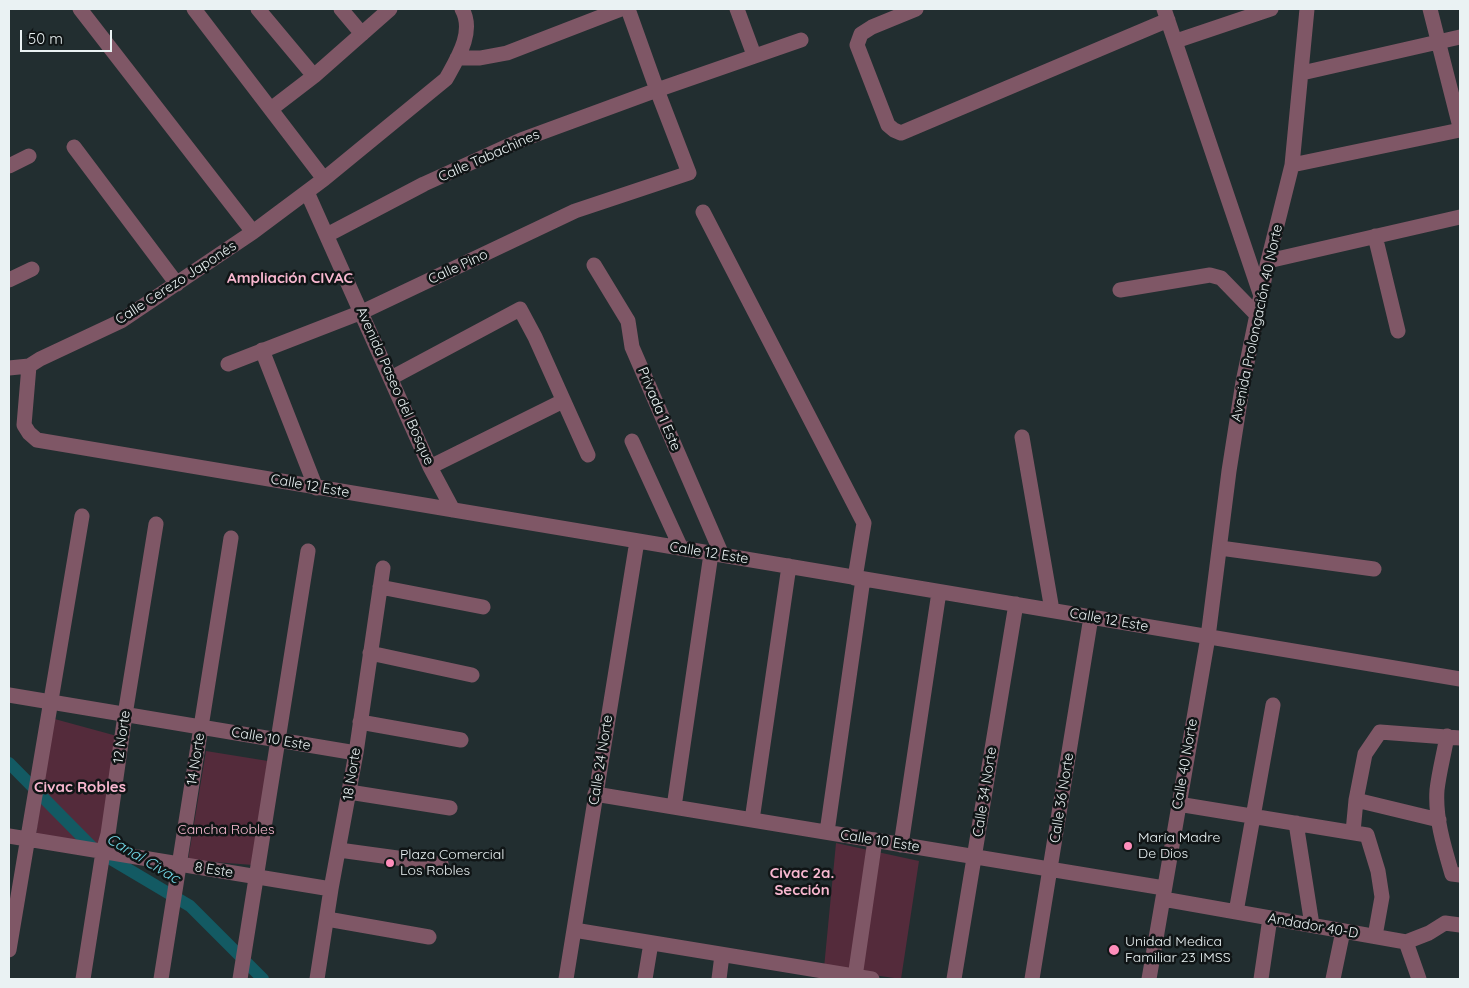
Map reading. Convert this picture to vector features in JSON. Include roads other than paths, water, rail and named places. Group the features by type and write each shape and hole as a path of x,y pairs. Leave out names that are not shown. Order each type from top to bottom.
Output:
{"street":[{"path":"80,9 253,232"},
{"path":"194,9 324,179"},
{"path":"258,9 314,76"},
{"path":"340,9 362,34"},
{"path":"272,109 314,76 390,9"},
{"path":"307,192 446,79 466,38 466,15 462,9"},
{"path":"457,58 480,58 507,53 621,9"},
{"path":"628,9 657,90"},
{"path":"737,9 754,56"},
{"path":"916,9 872,27 861,34 857,45 888,125 901,133 1166,15 1261,295"},
{"path":"1176,41 1271,9"},
{"name":"Avenida Prolongación 40 Norte","path":"1208,637 1230,462 1243,382 1256,314 1292,165 1307,9"},
{"path":"1292,165 1460,128 1430,9"},
{"path":"1302,73 1460,37"},
{"name":"Calle Tabachines","path":"327,235 424,184 521,140 801,40"},
{"name":"Calle Pino","path":"228,364 362,312 575,211 689,173 657,90"},
{"path":"74,147 177,284"},
{"path":"9,166 29,156"},
{"name":"Calle Cerezo Japonés","path":"9,368 29,366 121,321 253,232 307,192"},
{"name":"Avenida Paseo del Bosque","path":"307,192 392,378 430,467 453,510"},
{"path":"703,212 864,523 859,578 827,832"},
{"path":"1268,261 1460,216"},
{"path":"1375,236 1398,331"},
{"name":"Privada 1 Este","path":"594,266 628,321 632,348 716,554"},
{"path":"9,280 32,269"},
{"path":"1120,290 1210,275 1221,278 1256,314"},
{"path":"392,378 520,309 535,337 562,401 588,455"},
{"path":"262,350 316,488"},
{"name":"Calle 12 Este","path":"29,366 24,425 28,433 38,440 1460,679"},
{"path":"430,467 562,401"},
{"path":"1022,437 1052,610"},
{"path":"632,441 681,548"},
{"path":"9,950 82,516"},
{"name":"12 Norte","path":"83,979 108,834 156,524"},
{"name":"14 Norte","path":"161,979 231,538"},
{"name":"Calle 24 Norte","path":"566,979 637,541"},
{"path":"1220,548 1374,569"},
{"path":"241,976 255,877 308,551"},
{"path":"674,807 716,554"},
{"path":"752,820 788,566"},
{"name":"18 Norte","path":"317,979 328,919 331,889 356,753 382,568"},
{"path":"380,587 483,607"},
{"path":"901,844 939,592"},
{"name":"Calle 34 Norte","path":"954,979 1016,604"},
{"name":"Calle 36 Norte","path":"1032,979 1091,617"},
{"name":"Calle 40 Norte","path":"1149,979 1208,637"},
{"path":"370,653 472,676"},
{"name":"Calle 10 Este","path":"9,695 356,753"},
{"path":"1236,912 1273,705"},
{"path":"360,722 462,740"},
{"path":"1375,936 1382,897 1378,871 1360,833 1356,800 1365,754 1380,732 1454,737 1437,790 1439,820 1444,846 1456,874"},
{"path":"349,792 450,808"},
{"name":"Calle 10 Este","path":"595,794 1050,869 1163,893"},
{"path":"1356,800 1439,820"},
{"path":"1178,804 1360,833"},
{"path":"1296,823 1312,925"},
{"name":"8 Este","path":"9,836 331,889"},
{"path":"855,976 875,840"},
{"path":"339,850 442,864"},
{"name":"Andador 40-D","path":"1163,893 1236,912 1406,942"},
{"path":"1260,979 1270,918"},
{"path":"328,919 429,938"},
{"path":"1419,979 1406,942 1429,933 1445,923 1460,925"},
{"path":"574,930 722,955 803,974 855,976 872,979"},
{"path":"1334,979 1343,931"},
{"path":"645,979 651,943"},
{"path":"719,979 722,955"}],"waterway":[{"name":"Canal Civac","path":"9,763 94,849 190,906 263,979"}],"place":[{"name":"María Madre De Dios","path":"1128,846"},
{"name":"Plaza Comercial Los Robles","path":"390,863"},
{"name":"Unidad Medica Familiar 23 IMSS","path":"1114,950"}],"district":[{"name":"Ampliación CIVAC","path":"290,278"},
{"name":"Civac Robles","path":"80,787"},
{"name":"Civac 2a. Sección","path":"802,882"}],"park label":[{"name":"Cancha Robles","path":"226,830"}]}
